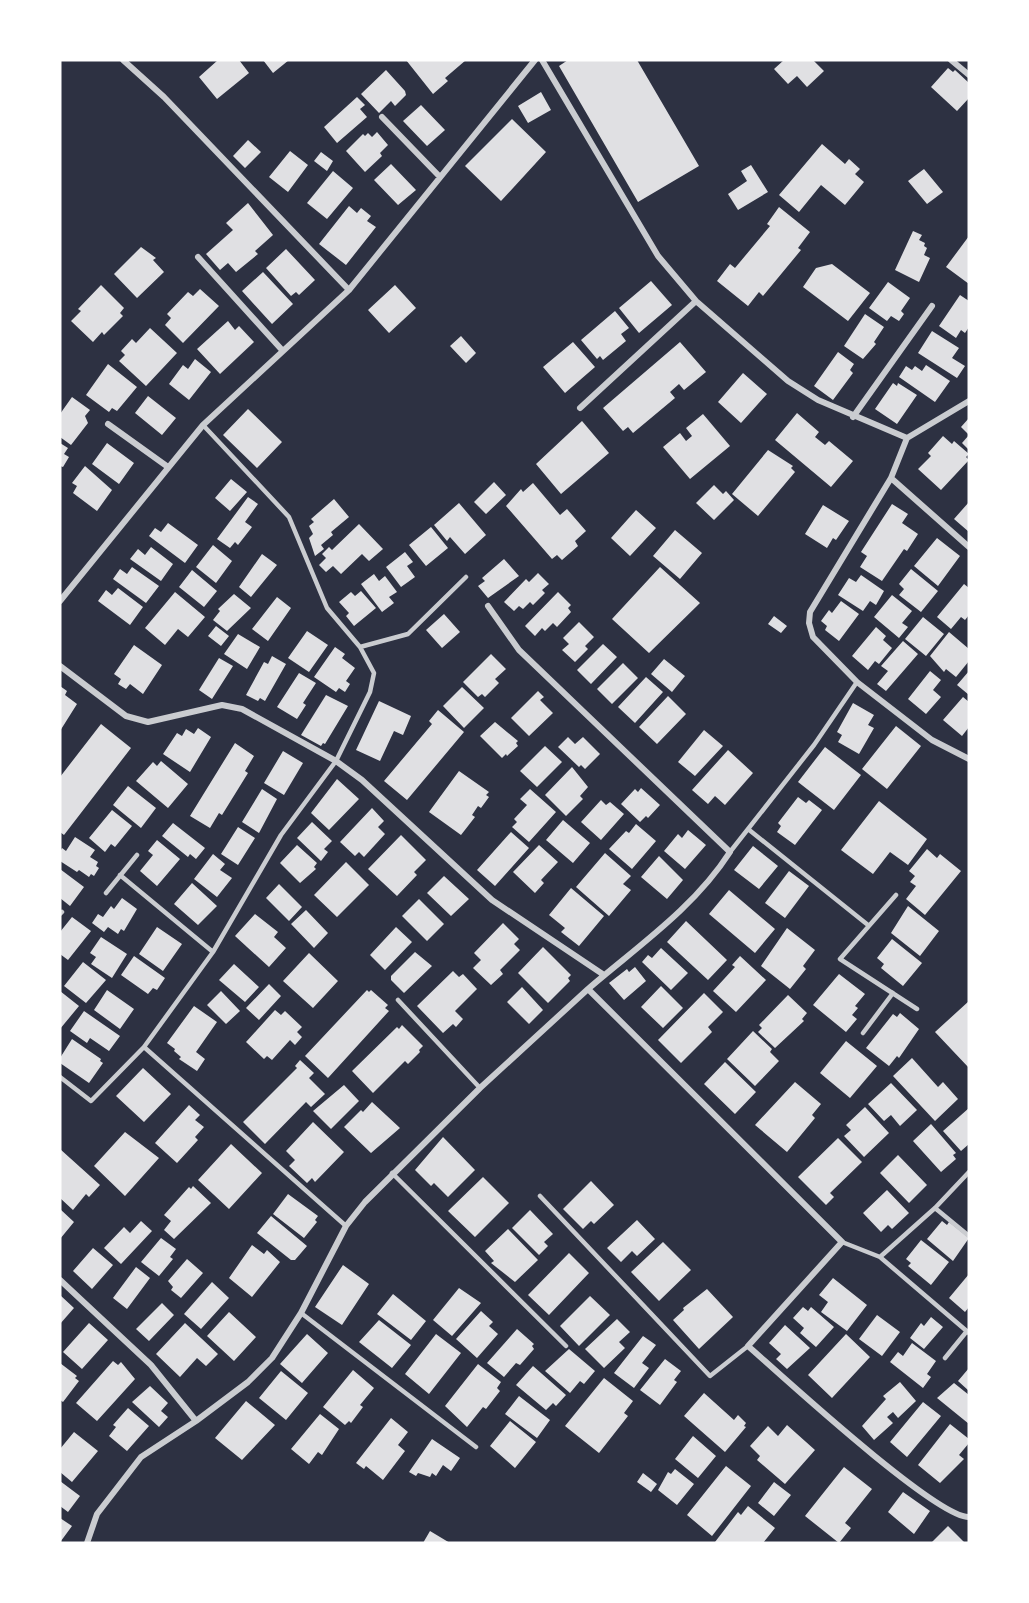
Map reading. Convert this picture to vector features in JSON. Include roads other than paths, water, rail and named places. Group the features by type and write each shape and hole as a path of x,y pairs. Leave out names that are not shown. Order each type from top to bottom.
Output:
{"street":[{"path":"123,60 164,97 349,290"},
{"path":"60,601 203,425 349,290 535,60"},
{"path":"542,60 658,256 696,301 788,381 818,400 853,417 907,438"},
{"path":"951,60 969,75"},
{"path":"382,117 440,177"},
{"path":"198,256 282,350"},
{"path":"580,408 696,301"},
{"path":"853,417 932,306"},
{"path":"969,401 907,438 891,478 810,612 808,623 813,636 857,682 932,740 969,759"},
{"path":"108,424 168,467"},
{"path":"891,478 969,547"},
{"path":"87,1543 97,1514 141,1457 196,1421 249,1382 272,1358 301,1313 346,1226 392,1173 588,989 685,908 718,870 730,852 519,650 488,606"},
{"path":"60,666 126,716 148,722 222,705 242,709 336,760 362,780 492,900 604,975"},
{"path":"588,989 842,1242 748,1346 877,1458 948,1512 969,1517"},
{"path":"60,1280 152,1365 196,1421"}],"lane":[{"path":"60,1077 91,1101 144,1047 213,952 280,835 336,760 370,692 374,674 360,647 327,608 289,517 203,425"},
{"path":"360,647 408,634 466,577"},
{"path":"730,852 814,745 857,682"},
{"path":"748,829 868,925"},
{"path":"106,893 137,855"},
{"path":"120,875 213,952"},
{"path":"896,895 840,959 917,1008"},
{"path":"863,1034 893,993"},
{"path":"398,1000 480,1088"},
{"path":"144,1047 346,1226"},
{"path":"880,1257 935,1208 969,1172"},
{"path":"392,1173 566,1346"},
{"path":"540,1196 710,1376 748,1346"},
{"path":"935,1208 969,1236"},
{"path":"842,1242 880,1257 968,1332 945,1358"},
{"path":"301,1313 476,1447"}]}
